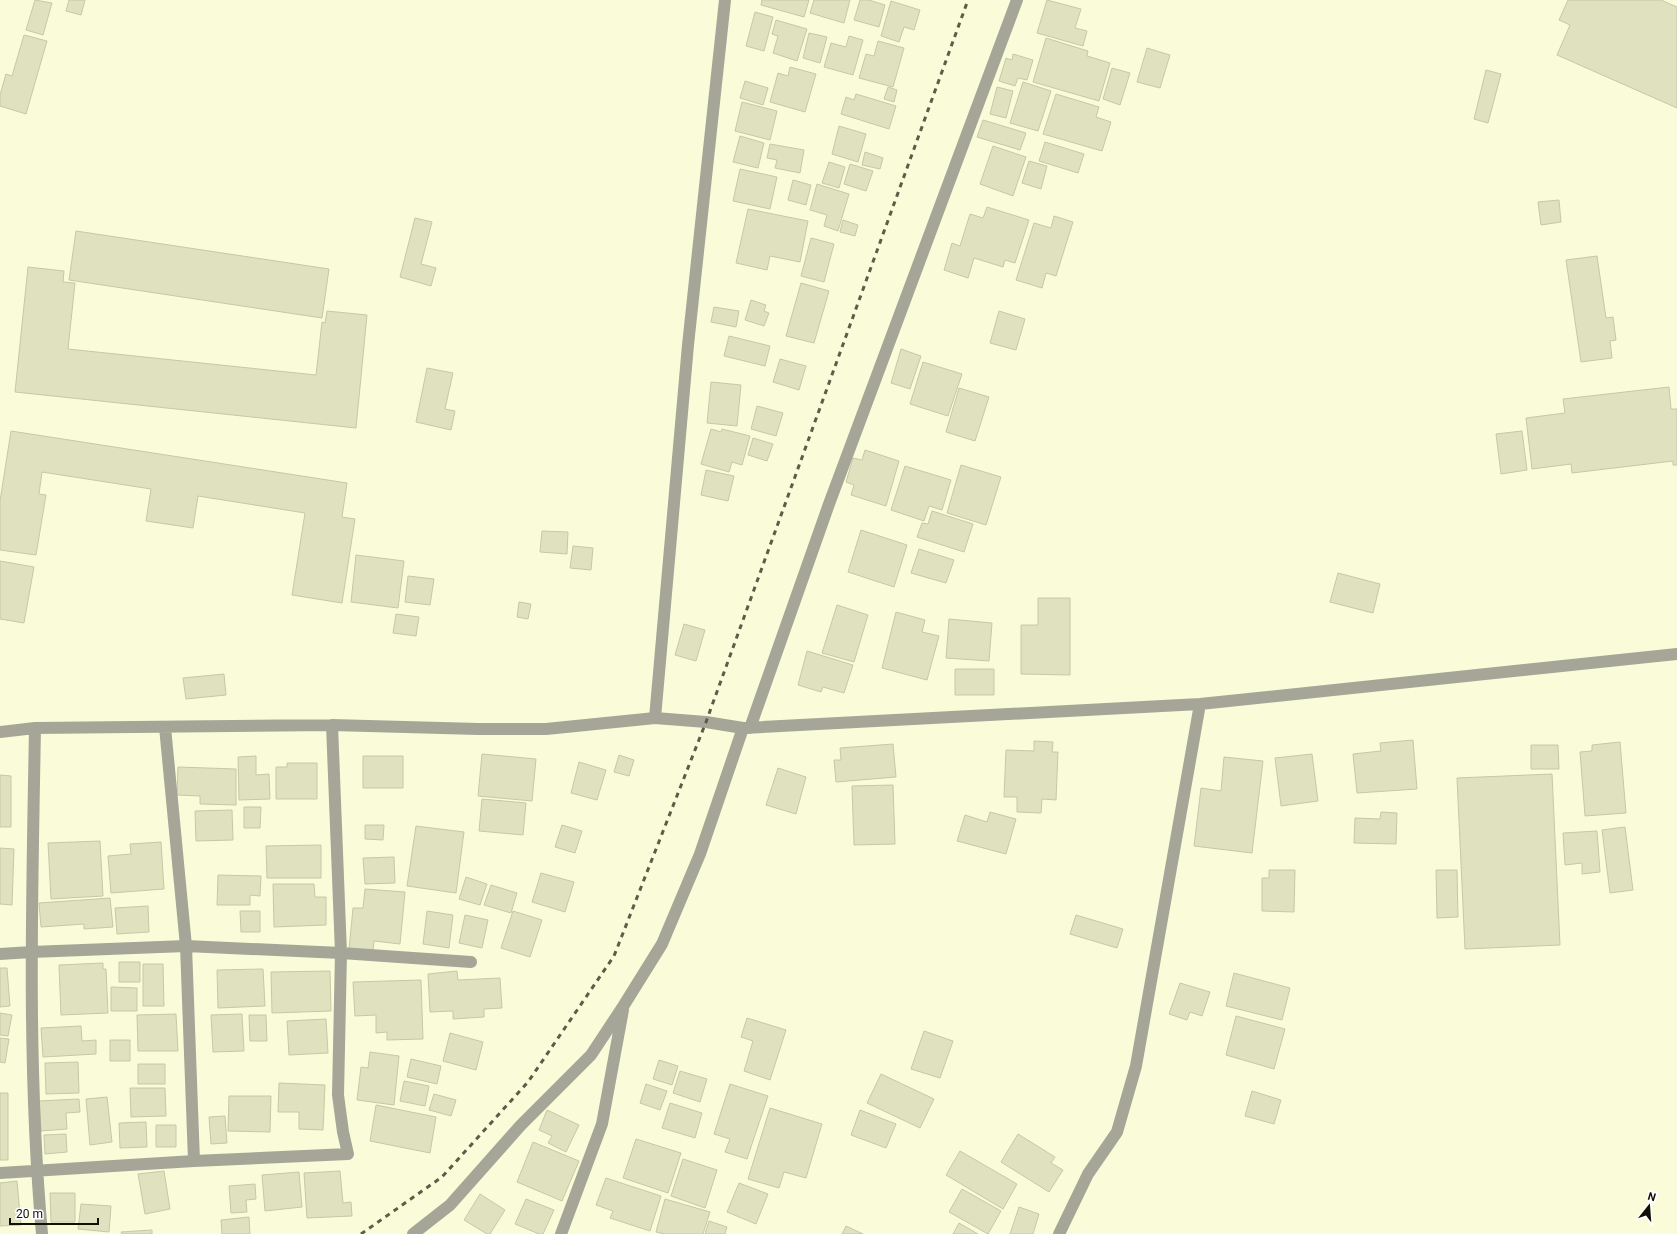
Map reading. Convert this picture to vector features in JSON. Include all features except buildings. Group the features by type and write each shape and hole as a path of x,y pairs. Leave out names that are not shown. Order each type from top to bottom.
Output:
{"street":[{"path":"655,718 688,345 725,0"},
{"path":"413,1234 450,1205 521,1125 591,1055 662,944 700,854 1017,0"},
{"path":"0,732 35,728 165,726 332,725 478,729 546,728 655,718 706,722 746,728 1200,704 1677,654"},
{"path":"1059,1234 1088,1174 1117,1132 1136,1066 1200,704"},
{"path":"0,1173 194,1161 348,1154 343,1132 338,1095 341,953 332,725"},
{"path":"165,726 186,946 194,1161"},
{"path":"35,728 31,952 36,1171 42,1234"},
{"path":"0,954 186,946 341,953 471,962"},
{"path":"561,1234 602,1124 624,1005"}],"railway":[{"path":"361,1234 442,1177 528,1082 614,956 706,722 968,0"}]}
